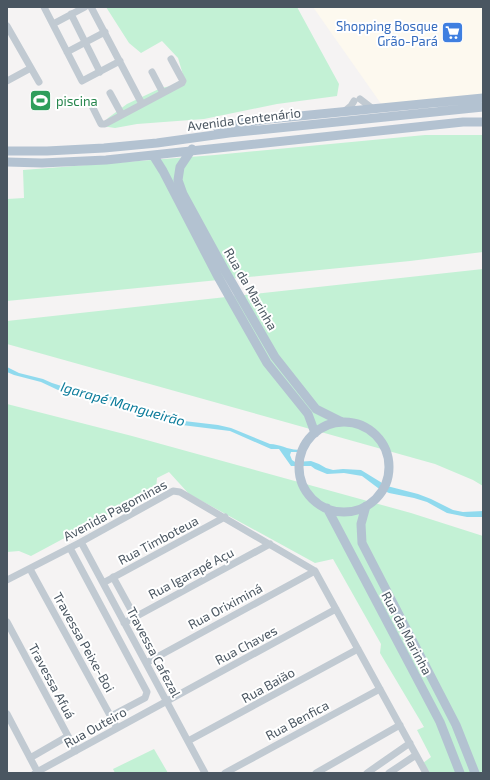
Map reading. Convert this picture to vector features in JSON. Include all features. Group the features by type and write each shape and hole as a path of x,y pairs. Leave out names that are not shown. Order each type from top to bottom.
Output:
{"main road":[{"path":"200,137 212,131 241,123 345,111 483,98"},
{"name":"Avenida Centenário","path":"7,151 47,151 104,148 229,133 483,107"},
{"name":"Avenida Centenário","path":"7,162 42,163 99,160 463,122 483,122"},
{"name":"Rua da Marinha","path":"192,150 180,167 178,180 183,194 224,269 276,357 316,409 342,422"},
{"name":"Rua da Marinha","path":"153,154 217,275 267,363 308,414 314,433"},
{"path":"342,422 352,422 362,425 370,430 384,446 389,464 386,484 381,493 366,506 346,512 336,511 318,503 305,488 299,469 303,449 314,433 327,425 342,422"},
{"name":"Rua da Marinha","path":"366,506 361,524 362,543 456,726 475,773"},
{"name":"Rua da Marinha","path":"327,508 440,722 460,773"}],"street":[{"path":"44,7 82,81 120,61"},
{"path":"53,24 85,7"},
{"path":"92,7 142,104"},
{"path":"71,14 100,72"},
{"path":"8,29 39,82"},
{"path":"67,52 105,32"},
{"path":"91,104 102,125 183,82 171,59"},
{"path":"7,81 31,68"},
{"path":"152,72 163,93"},
{"path":"110,93 122,115"},
{"path":"345,111 357,100 373,109"},
{"name":"Avenida Pagominas","path":"7,580 70,548 173,491 180,492 315,571"},
{"name":"Rua Timboteua","path":"103,583 224,518"},
{"name":"Travessa Cafezal","path":"81,542 205,773"},
{"name":"Rua Igarapé Açu","path":"124,623 270,544"},
{"name":"Travessa Cafezal","path":"70,548 147,692 145,698 111,716"},
{"name":"Travessa Peixe-Boi","path":"30,569 118,728"},
{"path":"315,571 426,773"},
{"name":"Rua Oriximiná","path":"146,663 315,571"},
{"path":"113,578 135,617"},
{"name":"Rua Chaves","path":"166,701 336,609"},
{"name":"Travessa Afuá","path":"7,622 76,751"},
{"name":"Rua Baião","path":"188,741 358,649"},
{"name":"Rua Benfica","path":"225,773 380,689"},
{"name":"Rua Outeiro","path":"37,773 166,701"},
{"path":"7,714 37,773"},
{"path":"316,773 400,725"},
{"path":"30,758 68,736"},
{"path":"367,773 410,743"},
{"path":"395,754 399,756 401,764"},
{"path":"389,773 416,754"}],"shaded area":[{"path":"313,7 483,7 483,98 384,108"}],"green space":[{"path":"106,7 297,7 339,84 337,96 277,104 204,119 137,124 115,128 102,126 108,118 127,104 161,88 171,86 184,78 178,58 162,41 141,53 129,43"},
{"path":"425,135 483,135 483,252 410,261 7,301 7,199 24,198 23,170 215,155"},
{"path":"483,269 483,486 473,480 435,464 7,344 7,321"},
{"path":"7,404 132,436 411,513 483,536 483,773 430,773 423,763 431,757 417,730 424,727 380,653 381,644 333,559 315,563 189,494 169,472 157,478 156,489 31,556 19,551 7,552"},
{"path":"154,749 168,773 115,773 113,769"}],"water":[{"name":"Igarapé Mangueirão","path":"7,367 19,373 43,379 90,395 113,397 146,410 184,421 231,428 270,444 290,449 303,449 298,452 291,452 290,455 292,460 295,462 311,461 333,470 361,470 387,486 418,494 453,510 463,512 483,511 483,517 467,517 447,513 427,502 389,493 378,488 362,476 344,473 327,474 311,466 291,466 279,449 271,449 230,431 174,424 113,401 58,390 41,382 14,375 7,372"}],"place":[{"name":"Shopping Bosque Grão-Pará","path":"453,33"},
{"name":"piscina","path":"40,101"}]}
